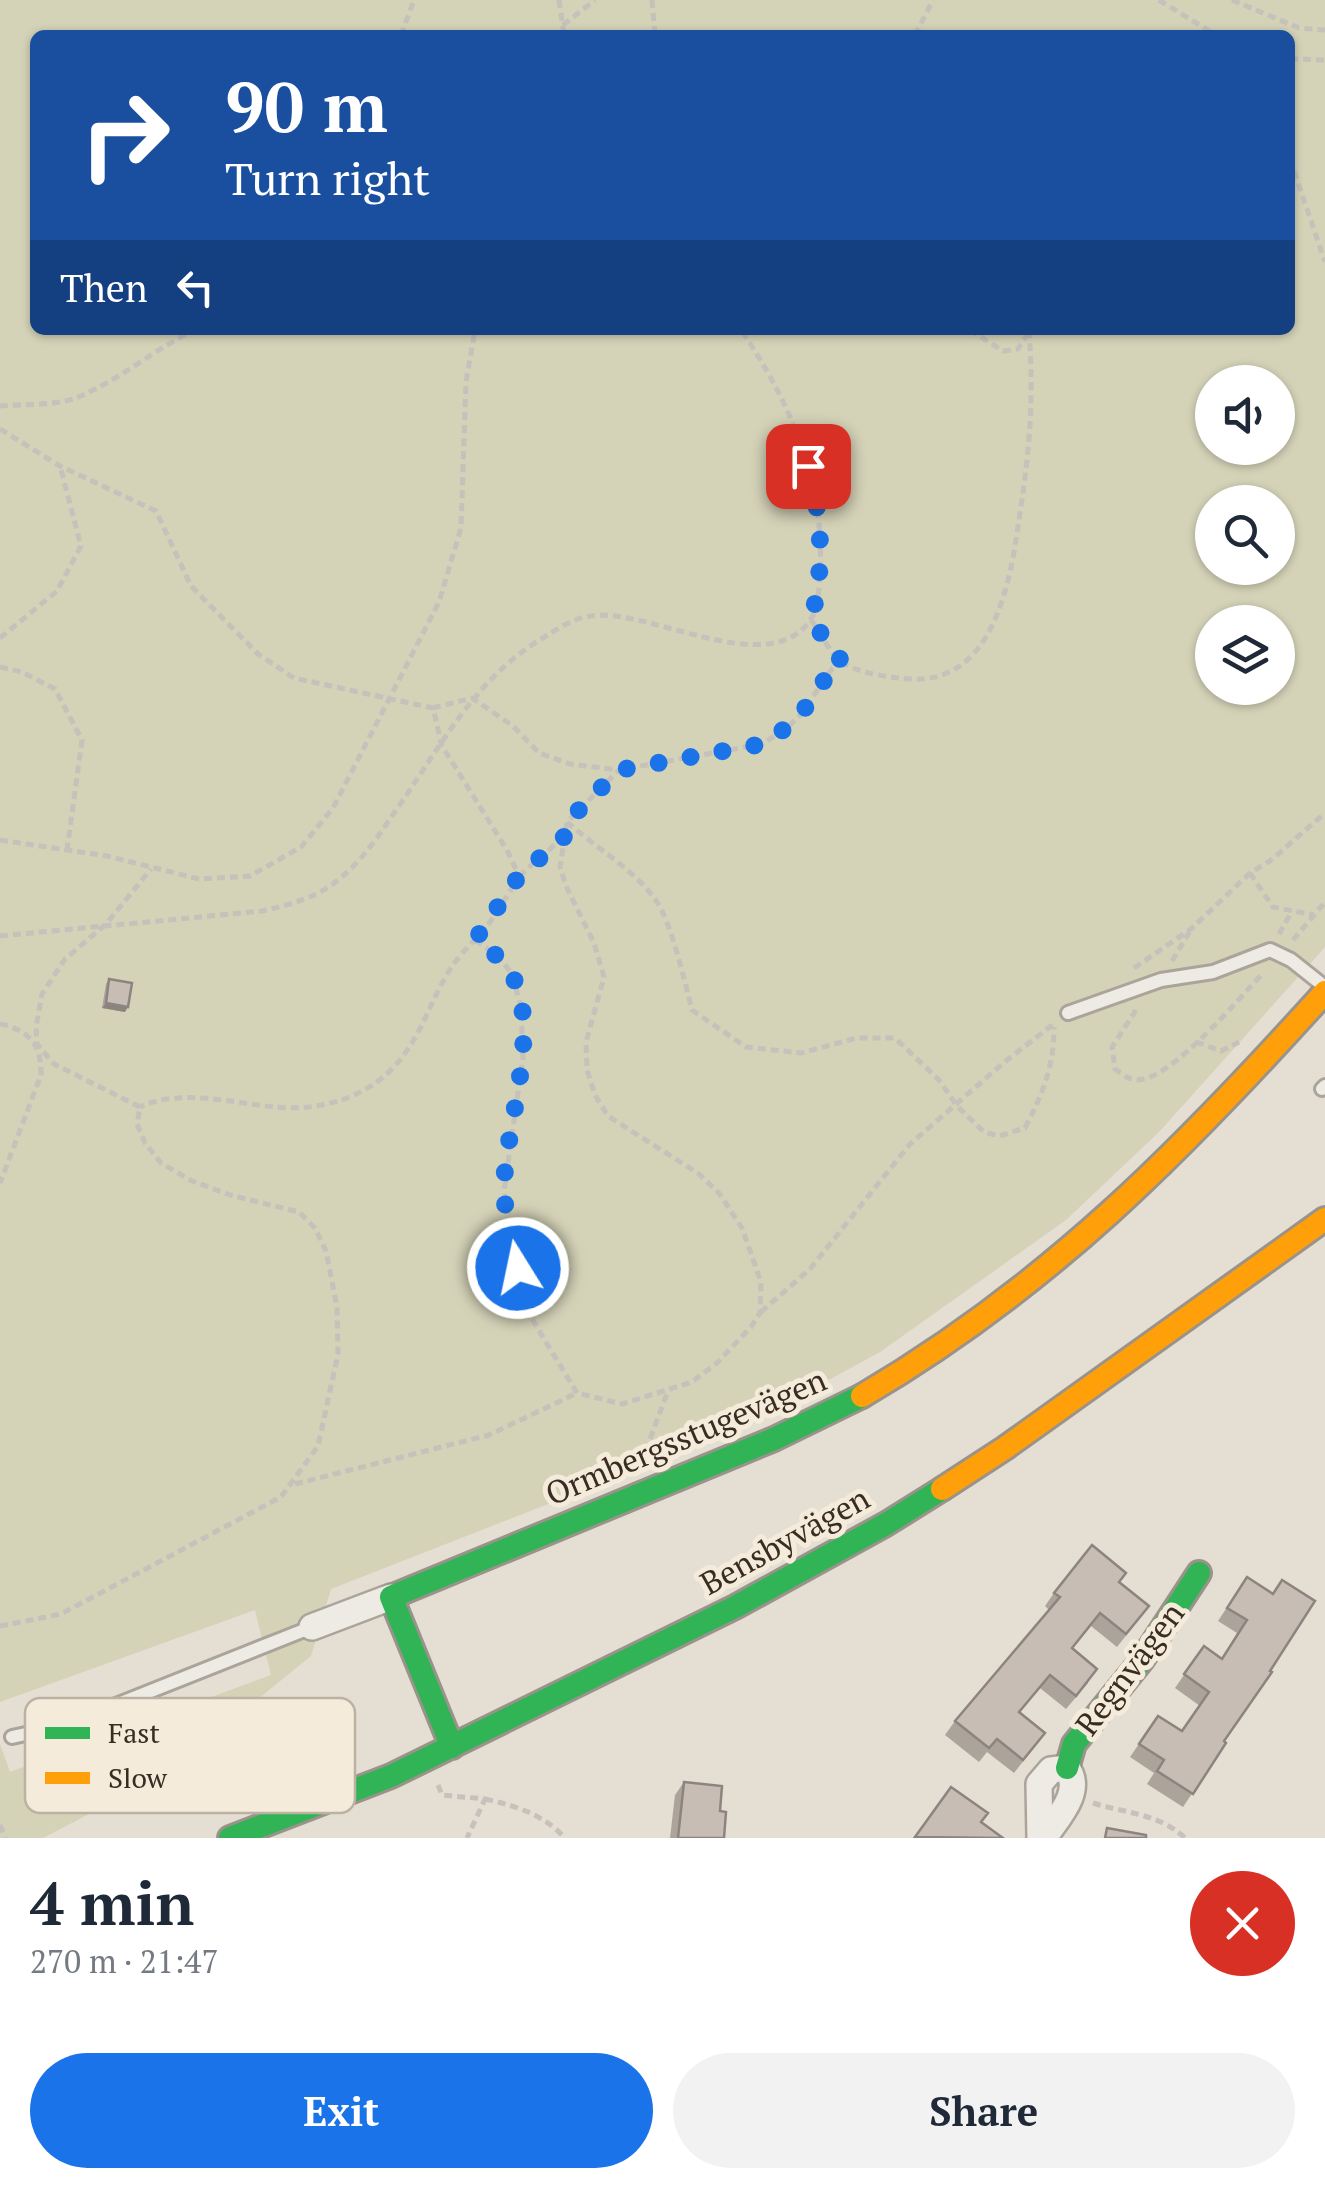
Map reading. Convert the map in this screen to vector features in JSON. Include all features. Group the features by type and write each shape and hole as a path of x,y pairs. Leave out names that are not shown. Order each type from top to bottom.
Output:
{"street":[{"name":"Ormbergsstugevägen","path":"391,1597 630,1496 766,1444 858,1398 928,1357 1061,1259 1278,1045 1325,990"},
{"name":"Bensbyvägen","path":"355,1790 452,1747 735,1607 886,1524 1005,1448 1325,1219"},
{"name":"Regnvägen","path":"1066,1768 1074,1744 1142,1660 1200,1573"},
{"path":"312,1627 391,1597 452,1747"},
{"name":"Regnvägen","path":"1042,1838 1071,1797 1073,1779 1066,1768"},
{"name":"Regnvägen","path":"1042,1838 1040,1784 1051,1770 1066,1768"},
{"name":"Bensbyvägen","path":"230,1838 295,1813"}],"lane":[{"path":"1068,1013 1161,980 1213,972 1274,952 1325,990"},
{"path":"130,1698 312,1627"},
{"path":"12,1737 25,1734"}],"path":[{"path":"403,30 414,0"},
{"path":"559,0 563,30"},
{"path":"562,25 595,0"},
{"path":"652,0 655,30"},
{"path":"917,30 932,0"},
{"path":"1162,0 1205,30"},
{"path":"1232,0 1299,28 1325,30"},
{"path":"1295,59 1325,60"},
{"path":"1295,174 1325,262"},
{"path":"0,406 75,399 184,335"},
{"path":"0,840 68,850 199,880 250,876 301,846 333,808 439,602 461,528 466,382 474,335"},
{"path":"0,936 245,913 302,902 338,880 373,843 472,698 502,666 566,624 590,616 648,621 682,634 731,644 772,642 795,634 811,620 818,593 821,547 816,498 799,435 765,364 745,335"},
{"path":"978,335 1003,351 1018,349 1026,335"},
{"path":"811,620 843,663 886,677 937,679 963,664 983,643 1011,576 1032,435 1029,335"},
{"path":"0,429 60,466 156,511 191,586 258,654 294,678 432,708 472,698 513,726 539,754 570,764 619,770 762,744 801,714 832,669 843,663"},
{"path":"0,638 57,591 80,546 60,466"},
{"path":"0,667 22,672 55,689 82,740 68,850"},
{"path":"432,708 442,746 519,876"},
{"path":"619,770 567,822 560,867 594,943 604,977 586,1042 587,1070 595,1095 608,1116 720,1192 756,1261 761,1282 760,1313"},
{"path":"1130,971 1191,929 1325,813"},
{"path":"567,822 657,901 692,1010 746,1048 801,1053 857,1038 895,1038 939,1080 956,1106 984,1132 999,1136 1026,1128 1047,1087 1054,1056 1054,1024"},
{"path":"140,1107 156,1099 185,1098 284,1108 331,1105 360,1093 386,1076 408,1049 452,966 519,876 565,836"},
{"path":"0,1183 41,1075 37,1044 42,994 65,959 106,924 151,868"},
{"path":"1250,874 1273,907 1315,915"},
{"path":"1191,929 1161,980 1123,1026 1112,1047 1115,1069 1131,1080 1148,1079 1170,1065 1218,1022 1274,952 1325,902"},
{"path":"1274,952 1292,911"},
{"path":"475,940 498,957 512,974 521,1007 523,1058 504,1191 524,1306 577,1394"},
{"path":"292,1484 489,1435 577,1394 622,1404 692,1382 717,1363 760,1313 810,1269 910,1144 1068,1013"},
{"path":"0,1024 18,1028 54,1064 140,1107"},
{"path":"0,1626 62,1614 281,1497 318,1446 338,1354 337,1307 326,1251 316,1228 299,1212 230,1195 192,1181 161,1163 145,1143 137,1124 140,1107"},
{"path":"630,1496 668,1390"},
{"path":"427,1759 442,1795 520,1807 552,1824 565,1838"},
{"path":"1071,1797 1150,1816 1185,1838"},
{"path":"467,1838 485,1799"},
{"path":"0,1825 5,1838"}],"shaded area":[{"path":"0,0 1325,0 1325,947 1160,1131 1066,1220 880,1352 737,1430 331,1589 311,1656 259,1698 209,1698 271,1675 255,1610 0,1702"},
{"path":"0,1744 10,1772 25,1766 25,1813 91,1813 43,1838 0,1838"}],"building":[{"path":"109,979 132,983 128,1007 106,1003"},
{"path":"1092,1545 1126,1573 1119,1582 1149,1606 1126,1634 1100,1613 1072,1648 1097,1669 1076,1696 1050,1675 1019,1712 1045,1733 1023,1760 997,1739 989,1748 955,1721 1060,1597 1054,1593"},
{"path":"1247,1577 1273,1594 1282,1580 1315,1601 1193,1794 1157,1771 1164,1760 1139,1744 1158,1716 1182,1731 1209,1692 1184,1674 1204,1646 1222,1659 1247,1620 1227,1608"},
{"path":"684,1782 722,1786 724,1838 678,1838"},
{"path":"951,1787 988,1813 981,1822 1003,1838 915,1837"},
{"path":"1107,1828 1146,1835 1146,1838 1105,1838"}],"traffic: fast":[{"path":"452,1747 391,1597 774,1439 862,1396"},
{"path":"355,1790 391,1776 735,1607 942,1489"},
{"path":"1067,1768 1074,1744 1142,1660 1199,1573"},
{"path":"230,1838 295,1813"}],"traffic: slow":[{"path":"862,1396 993,1309 1110,1213 1218,1107 1325,992"},
{"path":"942,1489 1325,1219"}],"route":[{"path":"518,1268 504,1191 523,1058 521,1007 512,974 498,957 475,940 519,876 565,836 567,822 619,770 762,744 801,714 832,669 843,663 811,620 818,593 821,547 808,466"}]}
